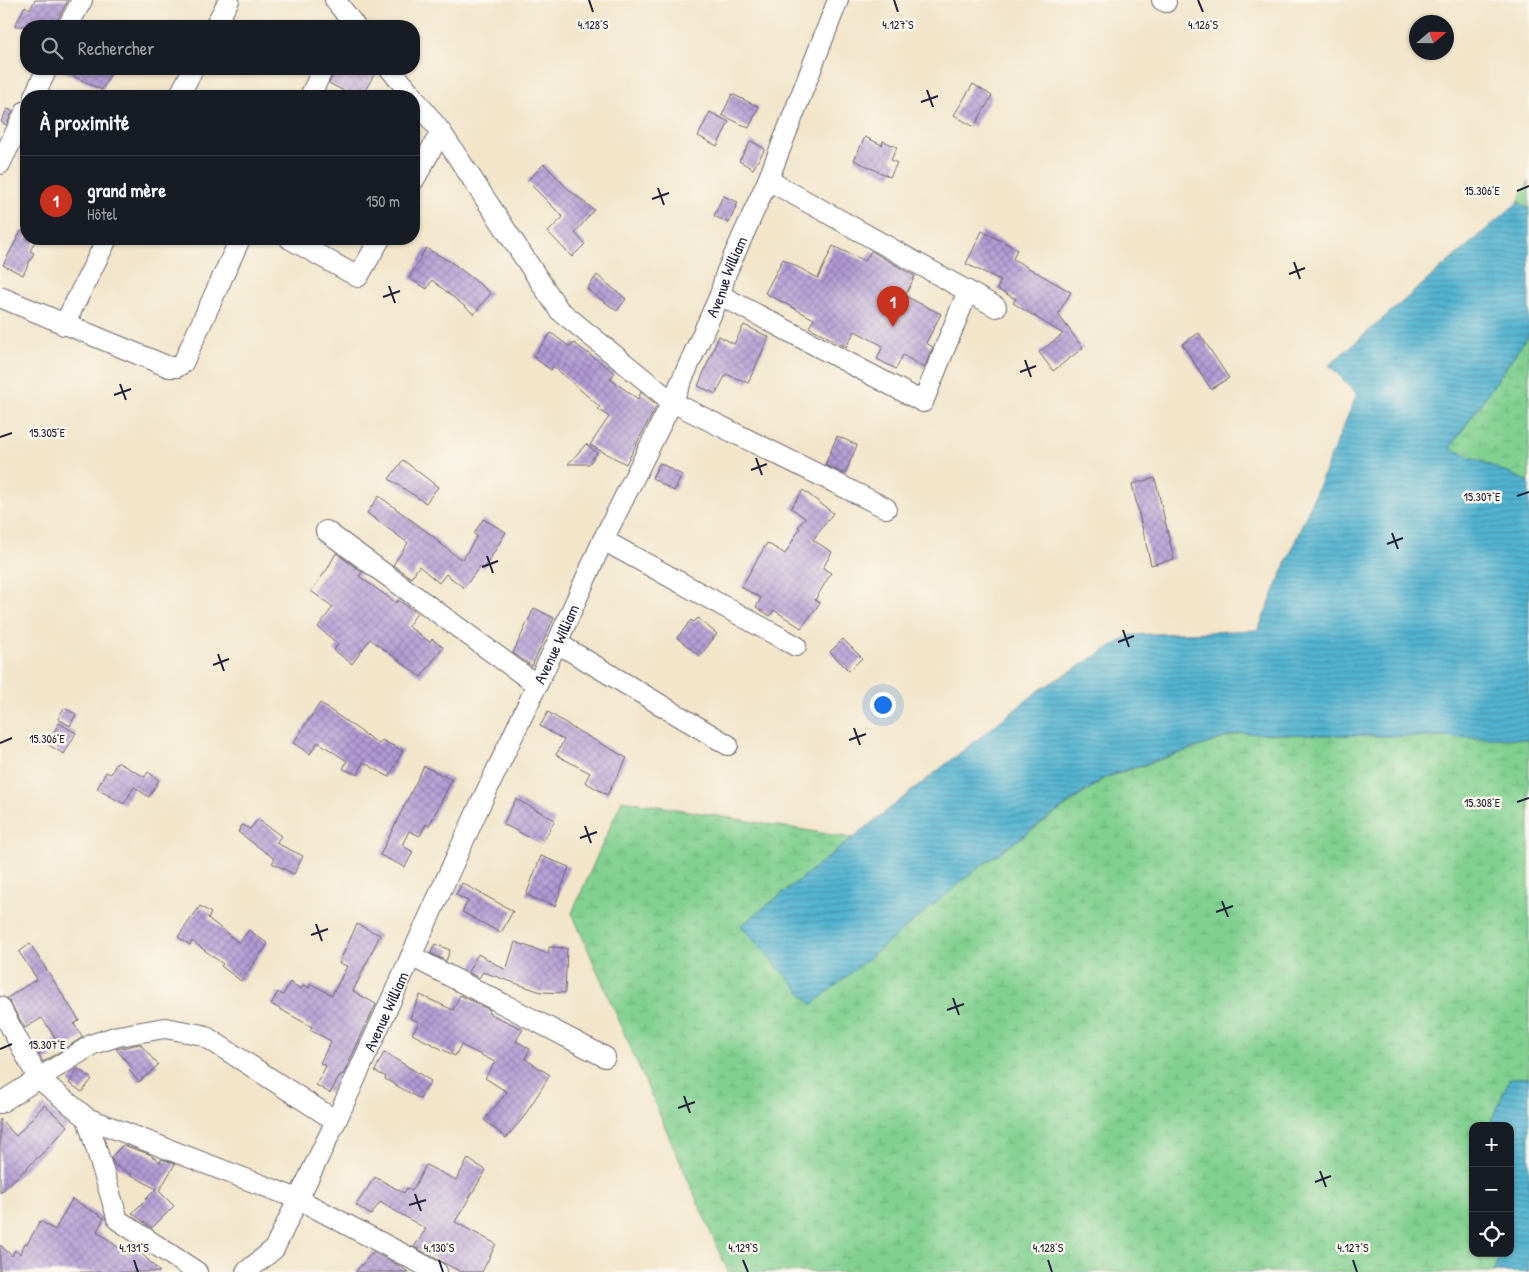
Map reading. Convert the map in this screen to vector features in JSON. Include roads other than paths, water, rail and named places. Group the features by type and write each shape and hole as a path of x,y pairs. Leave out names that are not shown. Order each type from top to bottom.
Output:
{"street":[{"path":"71,20 82,0"},
{"path":"218,20 229,0"},
{"path":"335,0 347,20"},
{"name":"Avenue William","path":"246,1272 274,1249 336,1121 603,540 672,402 720,295 726,272 768,180 838,0"},
{"path":"37,90 44,75"},
{"path":"182,90 190,75"},
{"path":"313,90 320,75"},
{"path":"395,75 407,90"},
{"path":"420,105 442,132 559,310 672,402 886,508"},
{"path":"0,164 20,123"},
{"path":"420,170 442,132"},
{"path":"768,180 996,308"},
{"path":"64,324 103,245"},
{"path":"0,297 169,367 177,367 183,363 237,245"},
{"path":"301,245 358,277 377,245"},
{"path":"720,295 923,402 968,291"},
{"path":"326,531 537,685"},
{"path":"603,540 796,646"},
{"path":"557,643 728,745"},
{"path":"411,956 605,1057"},
{"path":"0,1007 38,1078 87,1118 298,1198 437,1272"},
{"path":"0,1103 93,1044 118,1036 165,1028 203,1035 336,1121"},
{"path":"87,1118 118,1220 197,1272"}],"water":[{"path":"1518,202 1529,209 1529,334 1450,448 1529,482 1529,739 1240,733 1105,777 977,869 812,1005 741,926 1041,689 1131,635 1258,630 1357,394 1329,365"},
{"path":"1510,1078 1529,1078 1529,1272 1494,1272 1499,1257 1514,1257 1514,1122 1491,1122"}],"place":[{"name":"grand mère","path":"893,327"}]}
